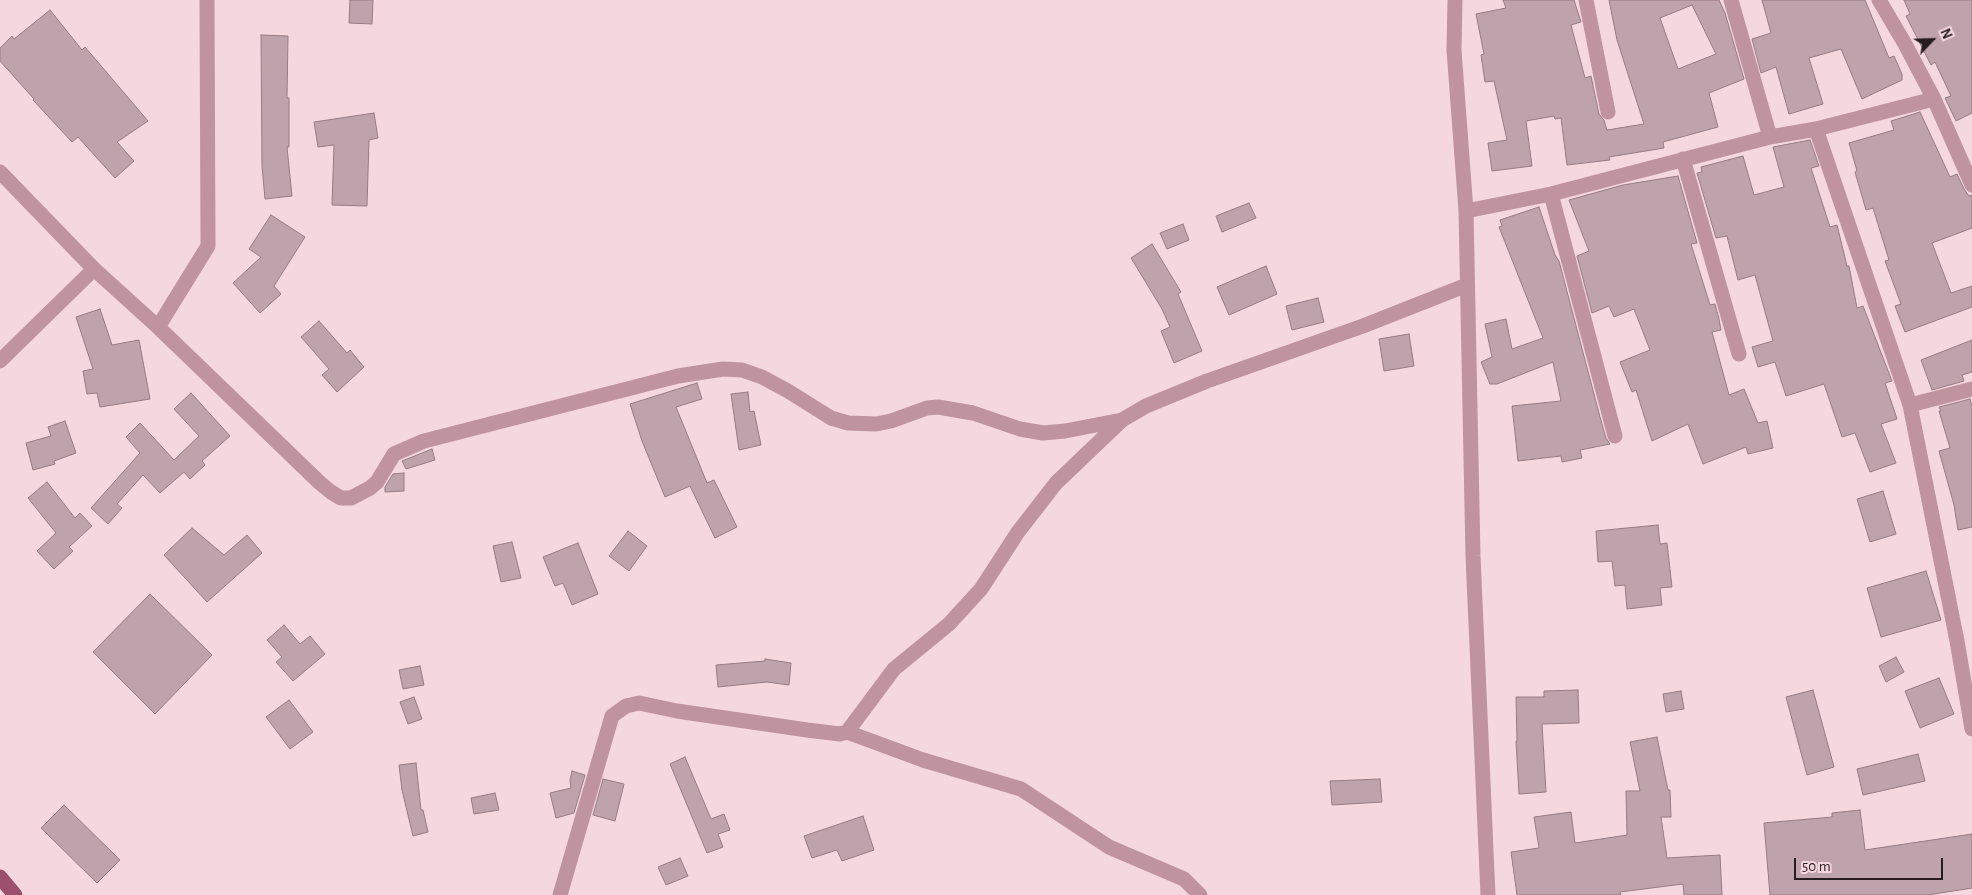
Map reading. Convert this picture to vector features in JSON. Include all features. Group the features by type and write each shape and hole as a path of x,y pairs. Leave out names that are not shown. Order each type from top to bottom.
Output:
{"main road":[{"path":"0,877 15,895"}],"street":[{"path":"158,327 208,246 207,0"},
{"path":"1455,0 1454,50 1466,211 1474,556 1488,895"},
{"path":"1586,0 1608,112"},
{"path":"1731,0 1770,137"},
{"path":"1879,0 1934,99 1972,185"},
{"path":"1466,211 1551,194 1770,137 1816,129 1934,99"},
{"path":"1816,129 1910,406 1957,641 1972,729"},
{"path":"1683,159 1739,354"},
{"path":"0,172 94,269 158,327 320,482 341,498 351,498 370,488 377,482 394,454 424,441 678,376 723,369 742,370 762,377 831,418 848,423 876,424 891,422 927,408 938,407 974,412 1020,429 1043,432 1064,431 1122,420"},
{"path":"1551,194 1615,436"},
{"path":"0,361 94,269"},
{"path":"847,732 894,669 949,624 981,589 1018,532 1056,482 1122,420 1146,406 1207,381 1363,326 1467,285"},
{"path":"1910,406 1972,389"},
{"path":"560,895 612,716 626,706 639,703 677,711 798,729 840,734 847,732 923,760 1021,789 1109,847 1184,879 1200,895"}],"building":[{"path":"350,0 373,0 372,24 349,23"},
{"path":"1503,0 1574,0 1581,22 1571,25 1585,78 1591,76 1599,114 1604,120 1607,130 1644,124 1617,40 1609,0 1719,0 1725,13 1744,79 1709,93 1718,127 1663,142 1664,148 1609,157 1610,160 1567,165 1561,118 1555,119 1554,116 1526,121 1532,166 1492,171 1488,143 1507,140 1494,81 1485,82 1481,55 1484,54 1476,14 1506,8","holes":["1692,5 1716,54 1678,69 1660,18"]},
{"path":"1762,0 1865,0 1889,58 1894,56 1902,74 1902,80 1862,99 1841,49 1809,58 1823,104 1789,114 1776,67 1761,73 1752,39 1771,33"},
{"path":"1904,0 1972,0 1972,113 1956,121 1945,98 1951,96 1935,62 1931,65 1906,16 1910,14"},
{"path":"50,10 82,50 85,47 148,121 117,142 134,161 115,178 78,137 72,142 0,61 0,48 12,36 14,39"},
{"path":"261,35 288,36 287,98 289,98 289,147 287,147 292,196 265,199 262,166"},
{"path":"1920,112 1950,177 1957,174 1969,196 1972,195 1972,228 1932,243 1951,293 1972,286 1972,307 1905,332 1895,306 1901,304 1885,261 1889,260 1873,208 1866,210 1849,143 1894,130 1891,121"},
{"path":"374,113 378,138 369,140 367,206 332,205 334,145 318,147 314,122"},
{"path":"1810,140 1819,166 1811,168 1830,227 1837,225 1847,266 1849,266 1857,308 1863,306 1892,381 1885,383 1897,419 1881,424 1896,463 1870,472 1855,433 1842,437 1824,384 1786,396 1775,362 1758,367 1752,347 1773,341 1755,275 1738,280 1727,236 1716,238 1697,173 1702,172 1701,167 1743,156 1754,195 1784,187 1773,147"},
{"path":"1678,176 1697,243 1691,244 1710,305 1715,304 1719,319 1721,330 1712,332 1729,395 1744,389 1758,423 1767,421 1773,448 1748,454 1746,447 1703,464 1688,424 1652,441 1636,390 1632,392 1620,362 1650,350 1634,309 1614,317 1609,306 1592,313 1577,256 1589,251 1569,200 1623,185"},
{"path":"1249,203 1256,218 1222,232 1216,216"},
{"path":"1539,207 1555,255 1559,261 1600,417 1606,438 1610,444 1580,450 1582,458 1562,462 1561,456 1518,461 1512,406 1561,401 1553,362 1497,384 1490,384 1481,362 1492,357 1485,324 1506,319 1512,349 1543,338 1499,227 1502,226 1500,220"},
{"path":"271,215 305,237 274,286 281,294 260,313 233,283 261,257 249,249"},
{"path":"1183,224 1189,240 1167,249 1160,233"},
{"path":"1152,244 1181,292 1178,294 1202,351 1174,363 1161,331 1170,327 1162,309 1131,258"},
{"path":"1266,266 1277,294 1229,315 1217,287"},
{"path":"1318,298 1324,322 1292,330 1286,306"},
{"path":"100,309 112,345 139,340 150,399 100,407 97,393 87,394 83,371 93,369 76,317"},
{"path":"319,321 347,353 350,350 364,367 337,392 322,375 329,369 301,337"},
{"path":"1409,334 1414,366 1384,371 1379,339"},
{"path":"1972,340 1972,372 1962,375 1964,381 1932,390 1921,360"},
{"path":"697,383 702,399 676,407 707,483 714,480 737,527 715,538 690,486 665,497 642,441 630,404"},
{"path":"748,392 750,412 754,411 761,445 739,450 731,394"},
{"path":"191,393 230,436 202,461 205,465 190,479 184,472 160,493 143,475 117,504 122,508 108,524 91,508 140,453 126,437 140,423 174,460 199,436 174,409"},
{"path":"1970,399 1972,406 1972,527 1958,530 1954,505 1939,451 1950,448 1939,407"},
{"path":"65,421 76,453 54,461 55,464 33,470 26,443 51,436 48,427"},
{"path":"432,449 435,460 406,469 402,461"},
{"path":"404,473 404,491 385,492 385,487 393,474"},
{"path":"47,482 75,518 80,513 92,526 69,547 73,551 54,569 37,551 56,533 28,498"},
{"path":"1883,491 1896,534 1870,542 1857,499"},
{"path":"1658,525 1660,544 1667,543 1672,587 1660,588 1662,605 1627,609 1625,585 1615,586 1612,561 1598,562 1596,531"},
{"path":"192,528 224,555 247,535 262,553 207,602 164,555"},
{"path":"628,531 647,546 629,571 609,556"},
{"path":"512,542 521,578 501,582 493,546"},
{"path":"578,543 598,594 572,605 563,583 555,586 543,557"},
{"path":"1926,571 1941,620 1881,637 1867,588"},
{"path":"150,594 212,655 155,714 93,652"},
{"path":"284,625 300,644 310,636 325,654 293,681 276,662 282,657 267,640"},
{"path":"1896,657 1904,672 1886,682 1879,666"},
{"path":"765,659 791,663 789,685 767,682 718,687 716,665 765,661"},
{"path":"420,666 424,685 403,689 399,670"},
{"path":"1939,678 1954,714 1920,728 1905,691"},
{"path":"1578,690 1579,723 1542,724 1546,792 1519,794 1516,697 1544,697 1544,691"},
{"path":"1813,690 1834,767 1807,775 1786,697"},
{"path":"1681,691 1684,709 1666,712 1663,694"},
{"path":"414,697 422,719 408,724 400,702"},
{"path":"289,700 313,732 290,749 266,717"},
{"path":"1657,737 1668,790 1670,790 1671,817 1661,817 1667,858 1720,855 1722,895 1684,895 1683,884 1620,892 1621,895 1517,895 1511,852 1539,848 1534,817 1571,812 1575,843 1627,835 1626,791 1640,791 1630,742"},
{"path":"1918,754 1925,781 1863,795 1857,769"},
{"path":"685,757 711,819 724,814 730,830 718,834 723,847 707,853 670,764"},
{"path":"416,763 421,810 423,810 428,832 413,836 402,790 399,765"},
{"path":"572,771 585,775 574,813 556,818 550,793 571,788"},
{"path":"603,779 624,784 615,821 593,815"},
{"path":"1380,779 1382,802 1332,805 1330,781"},
{"path":"495,793 499,810 474,814 471,798"},
{"path":"64,805 120,860 97,883 41,828"},
{"path":"1860,810 1865,850 1972,834 1972,888 1928,895 1770,895 1764,823 1832,817 1832,813"},
{"path":"863,816 874,850 842,861 837,850 812,858 804,836"},
{"path":"680,858 688,876 666,885 658,867"}]}
